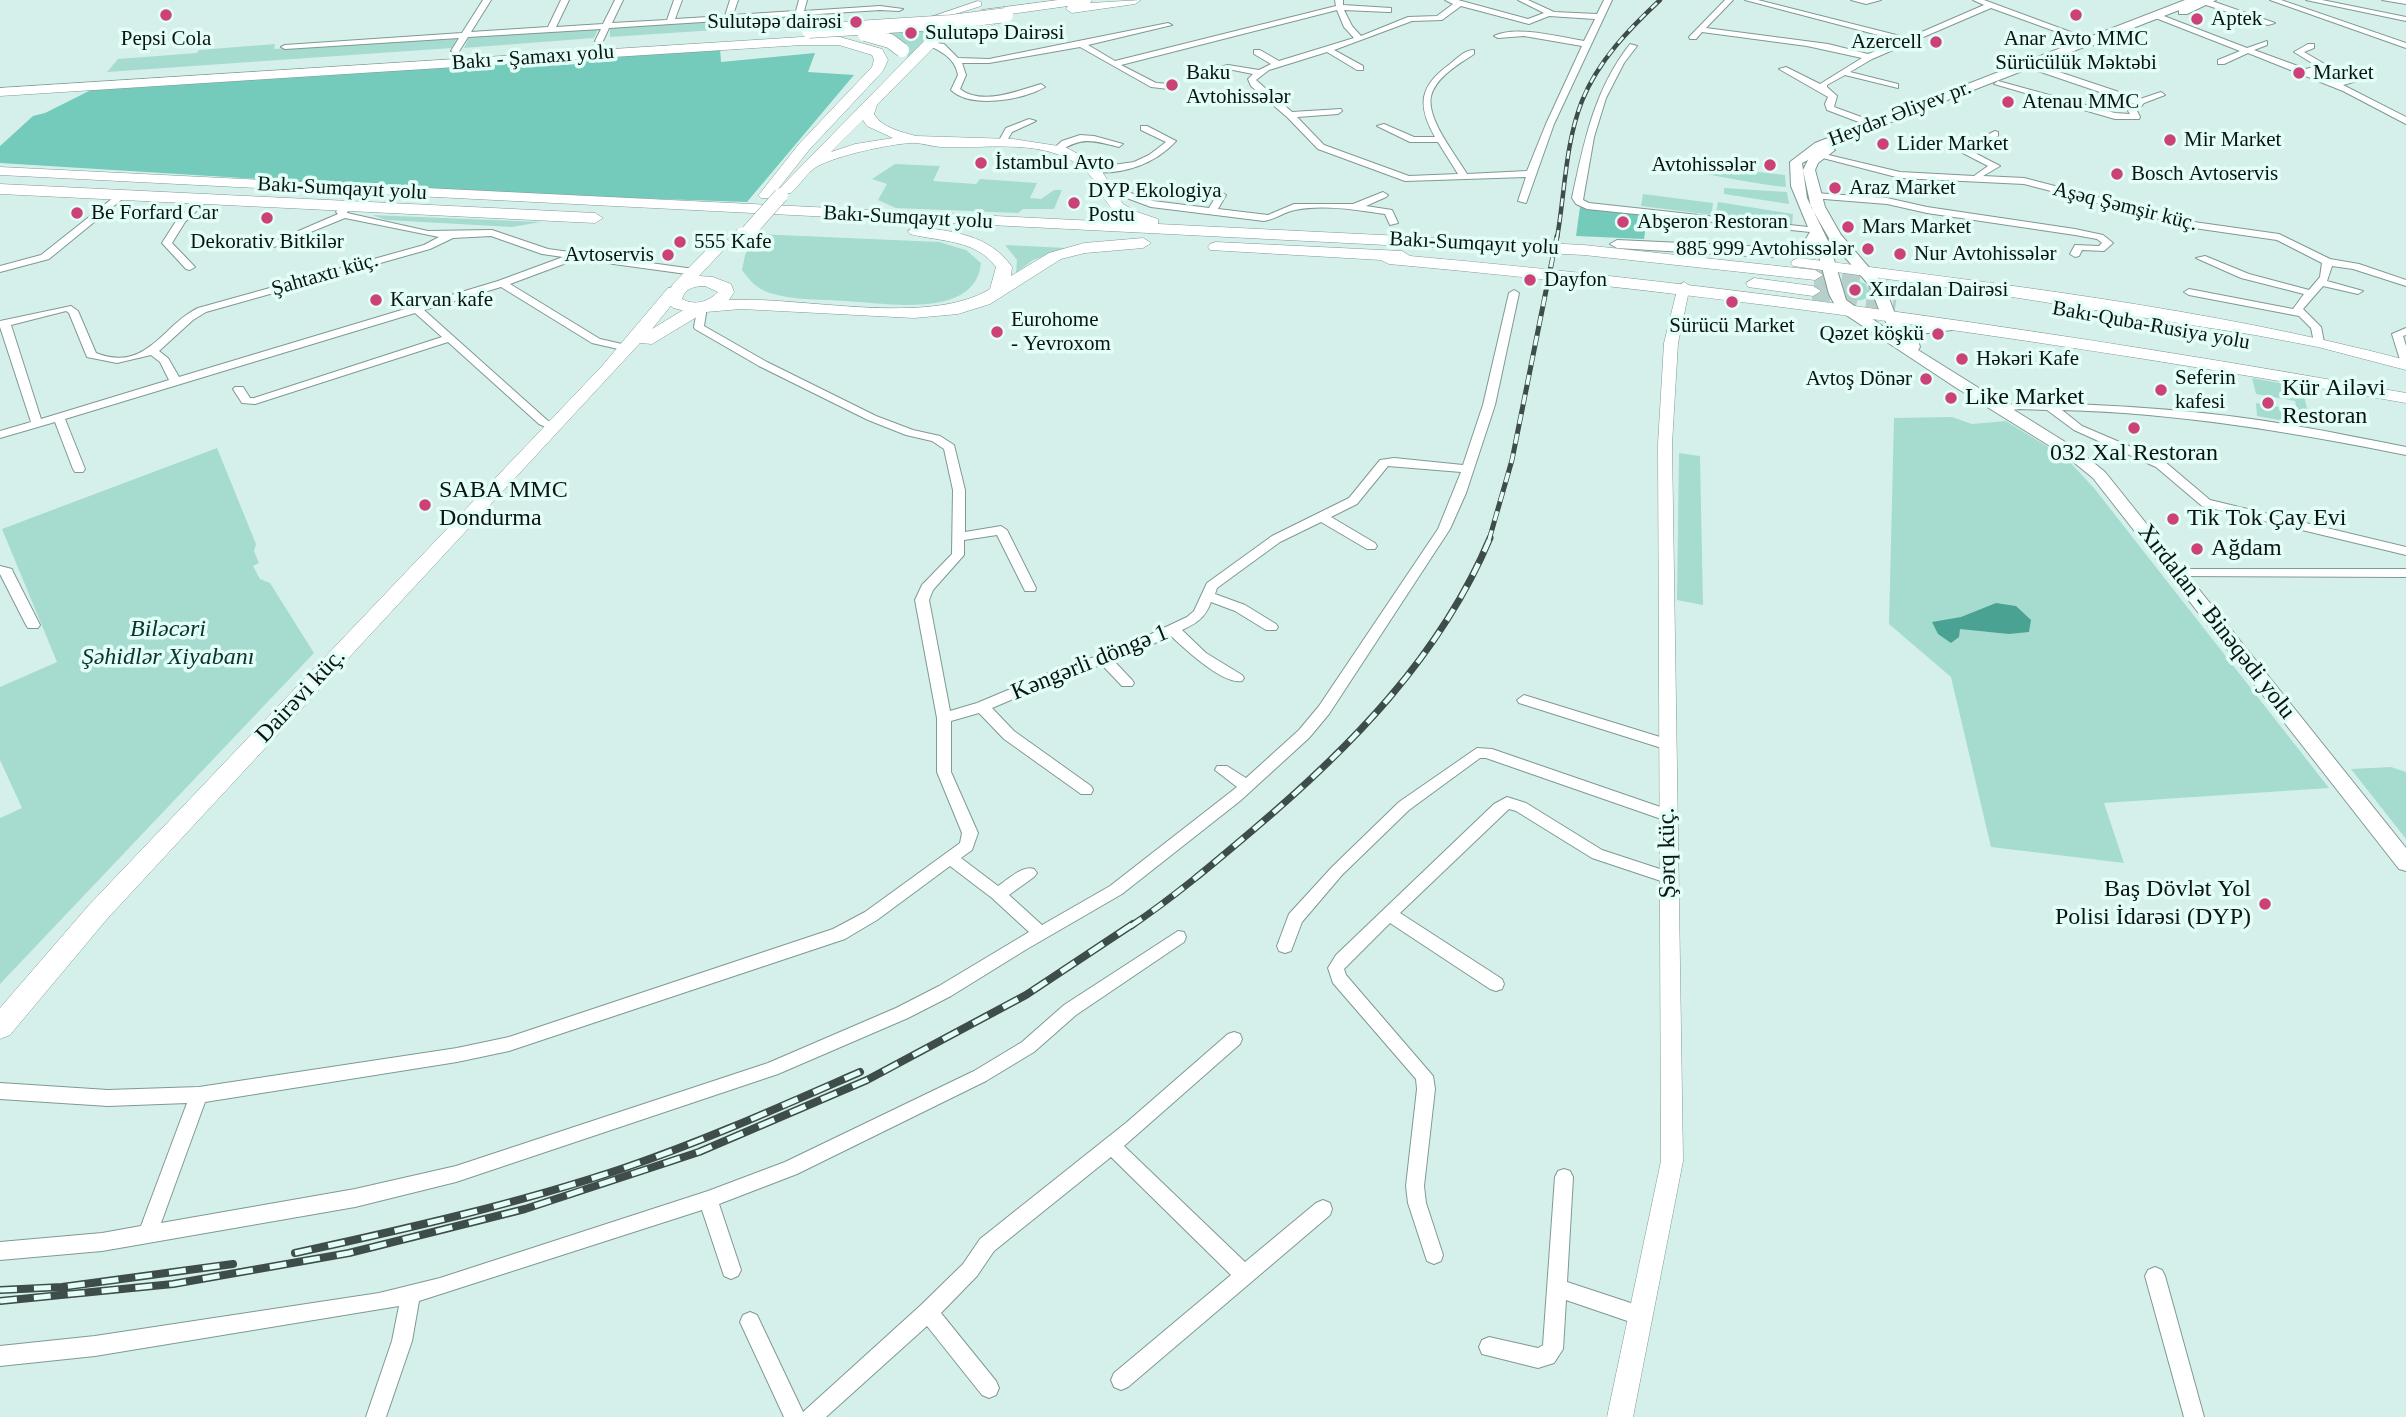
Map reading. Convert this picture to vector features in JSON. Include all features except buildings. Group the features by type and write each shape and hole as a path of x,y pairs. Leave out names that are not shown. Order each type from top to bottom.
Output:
{"highway":[{"path":"774,195 799,175 931,42"},
{"name":"Bakı-Sumqayıt yolu","path":"0,171 1224,232 1302,244"},
{"path":"1302,244 1437,235 1617,244 1830,266 2102,305 2319,342 2406,364"},
{"path":"1302,244 1684,286 1846,309 1893,301 2007,330 2195,359 2406,398"},
{"path":"698,281 723,286 726,292 720,300 702,307 685,307 675,303 676,291 698,281"}],"main road":[{"name":"Bakı - Şamaxı yolu","path":"990,18 1086,0"},
{"name":"Bakı - Şamaxı yolu","path":"0,85 599,41 965,21 1109,0"},
{"name":"Bakı - Şamaxı yolu","path":"455,53 933,18 977,6 990,18 1135,0"},
{"name":"Heydər Əliyev pr.","path":"1822,226 1806,211 1795,167 1801,157 1819,146 2197,1"},
{"path":"931,42 956,29 990,18"},
{"path":"918,19 938,24 939,29 931,42"},
{"path":"800,306 751,298 723,286 722,266 730,243 774,195 803,147 878,68 880,55 860,40 858,31 868,25 888,21"},
{"path":"455,53 842,33 878,36 902,50 901,63 813,152 799,175"},
{"name":"Bakı - Şamaxı yolu","path":"0,92 802,41 840,41 872,49"},
{"name":"Heydər Əliyev pr.","path":"1822,226 1809,170 1813,161 1820,156 1848,142 2038,68 2094,42"},
{"path":"870,105 867,114 872,123 895,135 921,140 1057,149 1095,170 1118,208 1138,218 1164,225 1224,232"},
{"path":"799,175 832,155 855,148 921,140"},
{"name":"Bakı-Sumqayıt yolu","path":"0,189 344,211 609,218"},
{"path":"1799,190 1814,194"},
{"path":"903,217 1087,215 1103,209 1107,193"},
{"name":"Bakı-Sumqayıt yolu","path":"651,220 1143,243 1302,244 1814,283"},
{"path":"1617,244 1781,253 1802,249 1813,241 1822,226"},
{"path":"1822,226 1837,296 1846,309 1944,373"},
{"path":"1822,226 1893,301 1895,328 1944,373"},
{"path":"915,231 966,240 992,251 1004,267 1003,279 997,292"},
{"name":"Dairəvi küç.","path":"0,1027 98,912 608,370 676,291 694,272 730,243"},
{"path":"702,307 800,306 937,312 975,304 1040,264 1068,252 1107,244 1143,243"},
{"name":"Bakı-Quba-Rusiya yolu","path":"1893,301 2202,334 2406,372"},
{"name":"Bakı-Quba-Rusiya yolu","path":"1893,301 2218,352 2406,386"},
{"name":"Dairəvi küç.","path":"608,370 661,329 702,307"},
{"path":"1913,347 1909,337 1911,333 1924,327 2007,330"},
{"name":"Xırdalan - Binəqədi yolu","path":"1944,373 2071,453 2099,475 2406,863"}],"street":[{"path":"455,53 464,34 488,0"},
{"path":"552,29 565,0"},
{"path":"599,41 619,0"},
{"path":"670,21 678,0"},
{"path":"728,18 734,0"},
{"path":"803,0 799,13 803,29"},
{"path":"832,11 837,0"},
{"path":"880,8 887,0"},
{"path":"1449,0 1528,22 1552,14"},
{"path":"1522,0 1552,14 1600,17"},
{"path":"1523,201 1531,174 1608,0"},
{"path":"1693,37 1729,0"},
{"path":"1749,0 1908,40"},
{"path":"1855,0 1877,0"},
{"path":"1977,0 2094,42"},
{"path":"2274,0 2406,46"},
{"path":"2310,0 2406,19"},
{"path":"2386,0 2406,2"},
{"path":"2197,1 2271,23"},
{"path":"1339,3 1350,31 1360,39"},
{"path":"1114,64 1339,3 1388,10"},
{"path":"1210,70 1228,68 1258,72 1329,50 1411,19 1438,18 1459,3"},
{"path":"1822,88 1842,72 1869,57 1991,5"},
{"path":"956,29 977,6"},
{"path":"285,47 606,24 899,9"},
{"path":"2161,17 2336,84 2390,110 2406,121"},
{"path":"956,61 989,61 1168,25"},
{"path":"1700,29 1838,48 1869,57"},
{"path":"1499,36 1524,34 1587,44"},
{"path":"931,42 941,46 962,71 963,77 955,90 960,94 991,99 1041,87"},
{"path":"2221,62 2264,43"},
{"path":"1081,44 1154,85 1169,86"},
{"path":"1633,46 1614,69 1598,107 1577,198 1579,202 1587,206 1822,226"},
{"path":"2306,72 2324,66 2298,52 2311,46"},
{"path":"1329,50 1360,68"},
{"path":"1257,52 1279,65"},
{"path":"1464,176 1425,112 1424,99 1437,79 1471,52"},
{"path":"2038,68 2139,103"},
{"path":"1783,69 1833,96 1828,106 1830,108 1872,124"},
{"path":"1258,72 1252,79 1254,84 1290,115 1308,136 1327,150 1408,179 1531,174"},
{"path":"1842,72 1895,86"},
{"path":"2336,84 2361,77"},
{"path":"1998,84 2123,117 2136,117 2132,111 2139,103 2161,95"},
{"path":"2390,110 2406,109"},
{"path":"1290,115 1338,111"},
{"path":"1001,144 1009,130 1032,121"},
{"path":"1381,126 1413,140 1443,139"},
{"path":"1095,170 1142,164 1152,159 1171,141 1144,128"},
{"path":"1977,179 1980,174 1995,166 1962,150 1995,134"},
{"path":"1057,149 1081,136 1119,144"},
{"name":"Aşəq Şəmşir küç.","path":"1820,156 1900,176 2027,178 2122,207 2194,225 2267,234 2292,242 2327,262 2355,266 2406,283"},
{"path":"1107,193 1125,194 1151,204 1269,218 1295,207 1355,206 1389,212 1393,216 1393,223"},
{"path":"1814,194 1888,201 1927,210 2075,232 2100,237 2108,243 2101,249 2078,247 2075,254"},
{"path":"1212,211 1222,195"},
{"path":"1355,206 1383,195"},
{"path":"0,269 45,257 121,196"},
{"path":"190,267 167,243 181,220 203,200"},
{"path":"2118,219 2122,207"},
{"path":"271,245 344,211 428,233 451,235"},
{"name":"Şahtaxtı küç.","path":"152,351 166,340 184,319 202,310 427,247 451,235 492,233 546,252 694,272"},
{"path":"2292,242 2313,241"},
{"path":"0,435 502,283 576,256"},
{"path":"2201,258 2245,276 2310,293"},
{"path":"2300,313 2299,305 2322,283 2328,272 2327,262"},
{"path":"2386,277 2392,273 2406,272"},
{"path":"502,283 596,341 627,348"},
{"path":"2322,283 2358,291"},
{"name":"Şərq küç.","path":"1620,1417 1672,1161 1673,1057 1667,877 1665,444 1671,343 1684,286"},
{"path":"2189,292 2300,313 2316,327 2319,342"},
{"path":"0,1251 147,1235 355,1198 456,1174 772,1069 913,1007 978,972 1116,890 1247,786 1280,757 1324,710 1444,529 1489,405 1514,293"},
{"path":"0,1091 108,1098 199,1095 457,1055 509,1044 839,934 871,916 967,846 970,833 944,772 944,718 922,600 927,588 958,555 959,490 953,454 945,443 872,418 737,350 699,327 702,307"},
{"path":"37,424 2,323 67,308 73,312 91,355 99,359 121,359 152,351 164,360 176,382"},
{"path":"417,309 554,428"},
{"path":"2406,331 2397,334 2406,364"},
{"path":"239,389 246,401 255,401 448,338"},
{"path":"2000,409 2049,406 2240,421 2406,451"},
{"path":"2049,406 2078,428 2160,464 2206,503 2406,551"},
{"path":"59,418 79,469"},
{"name":"Kəngərli döngə 1","path":"944,718 982,707 1061,672 1130,650 1196,617 1212,586 1276,539 1353,501 1384,463 1468,469"},
{"path":"1322,517 1371,546"},
{"path":"960,537 1001,530 1030,588"},
{"path":"0,570 7,572 33,625"},
{"path":"2179,573 2406,573"},
{"path":"1208,596 1240,608 1271,627"},
{"path":"1173,630 1201,656 1237,678"},
{"path":"1104,659 1127,684"},
{"path":"1524,700 1668,745"},
{"path":"982,707 1009,735 1086,790"},
{"path":"1284,946 1295,919 1337,871 1404,806 1477,753 1487,753 1667,815"},
{"path":"1222,771 1247,786"},
{"path":"1434,1255 1416,1203 1415,1186 1426,1089 1424,1076 1339,978 1336,968 1507,803 1521,807 1612,861 1667,877"},
{"path":"950,858 998,894 1041,934"},
{"path":"998,894 1029,873"},
{"path":"1389,914 1496,984"},
{"path":"0,1356 95,1346 411,1295 708,1200 791,1168 980,1076 1028,1047 1070,1010 1178,937"},
{"path":"811,1417 928,1312 970,1270 987,1245 1111,1145 1234,1039"},
{"path":"147,1235 199,1095"},
{"path":"1111,1145 1245,1275"},
{"path":"1489,1347 1538,1358 1547,1356 1553,1349 1564,1177"},
{"path":"708,1200 731,1270"},
{"path":"1121,1380 1323,1209"},
{"path":"2155,1276 2194,1417"},
{"path":"1558,1288 1642,1316"},
{"path":"376,1417 402,1340 411,1295"},
{"path":"928,1312 989,1388"},
{"path":"750,1322 795,1417"}],"green space":[{"path":"794,17 791,25 610,37 610,26"},
{"path":"599,27 594,38 464,48 470,35"},
{"path":"932,27 929,35 908,59 906,49 878,34"},
{"path":"458,36 452,48 107,72 118,59 197,53 199,50 275,44 274,49"},
{"path":"895,164 940,166 933,181 976,184 980,179 1037,183 1030,198 1041,199 1054,190 1062,190 1054,209 1023,209 1018,213 896,208 878,200 887,184 872,179"},
{"path":"1690,164 1785,175 1786,187 1689,172"},
{"path":"1724,188 1787,192 1789,204 1724,194"},
{"path":"1643,194 1713,203 1712,211 1716,212 1718,202 1793,214 1792,225 1641,206"},
{"path":"372,215 541,222 512,227 386,220"},
{"path":"757,234 939,242 966,250 981,263 975,281 963,293 946,301 904,305 789,297 761,289 742,270 745,255"},
{"path":"1005,245 1067,248 1033,260 1016,273 1017,260"},
{"name":"Xırdalan Dairəsi","path":"1852,279 1866,284 1869,296 1857,300 1845,296 1842,282"},
{"path":"2252,378 2302,387 2311,426 2257,416 2256,403 2297,410 2295,401 2256,394"},
{"path":"1952,417 1972,424 2006,421 2066,458 2094,488 2329,788 2104,803 2124,863 1991,847 1951,677 1889,624 1894,418"},
{"name":"Biləcəri Şəhidlər Xiyabanı","path":"217,448 256,544 254,551 259,563 253,566 260,579 270,583 314,653 0,984 0,818 22,808 0,760 0,687 57,662 2,529"},
{"path":"1679,453 1700,456 1703,605 1677,600"},
{"path":"2391,767 2406,772 2406,839 2351,769"}],"shaded area":[{"path":"720,48 721,62 815,53 808,72 854,75 747,202 486,193 0,163 0,146 33,116 45,113 91,90"},
{"path":"1580,207 1638,214 1637,224 1646,225 1644,239 1576,236"},
{"path":"1996,603 2016,606 2031,620 2029,632 2009,634 1960,629 1959,637 1951,643 1938,634 1932,622 1961,617"}],"tunnel":[{"path":"1815,275 1895,286"},
{"path":"1813,291 1896,302"}],"railway":[{"path":"1557,238 1572,134 1582,101 1606,59 1626,34 1660,0"},
{"path":"1489,540 1512,460 1557,236"},
{"path":"1131,926 1178,892 1253,830 1324,767 1357,733 1419,661 1446,622 1490,538"},
{"path":"0,1301 173,1284 349,1253 525,1209 699,1152 867,1080 1026,995 1133,924"},
{"path":"295,1253 461,1215 584,1181 713,1135 860,1072"},
{"path":"0,1290 62,1287 233,1264"}],"place":[{"name":"Pepsi Cola","path":"166,15"},
{"name":"Anar Avto MMC Sürücülük Məktəbi","path":"2076,15"},
{"name":"Aptek","path":"2197,19"},
{"name":"Sulutəpə dairəsi","path":"856,22"},
{"name":"Sulutəpə Dairəsi","path":"911,33"},
{"name":"Azercell","path":"1936,42"},
{"name":"Market","path":"2299,73"},
{"name":"Baku Avtohissələr","path":"1172,85"},
{"name":"Atenau MMC","path":"2008,102"},
{"name":"Mir Market","path":"2170,140"},
{"name":"Lider Market","path":"1883,144"},
{"name":"İstambul Avto","path":"981,163"},
{"name":"Avtohissələr","path":"1770,165"},
{"name":"Bosch Avtoservis","path":"2117,174"},
{"name":"Araz Market","path":"1835,188"},
{"name":"DYP Ekologiya Postu","path":"1074,203"},
{"name":"Be Forfard Car","path":"77,213"},
{"name":"Dekorativ Bitkilər","path":"267,218"},
{"name":"Abşeron Restoran","path":"1623,222"},
{"name":"Mars Market","path":"1848,227"},
{"name":"555 Kafe","path":"680,242"},
{"name":"885 999 Avtohissələr","path":"1868,249"},
{"name":"Nur Avtohissələr","path":"1900,254"},
{"name":"Avtoservis","path":"668,255"},
{"name":"Dayfon","path":"1530,280"},
{"name":"Xırdalan Dairəsi","path":"1855,290"},
{"name":"Karvan kafe","path":"376,300"},
{"name":"Sürücü Market","path":"1732,302"},
{"name":"Eurohome - Yevroxom","path":"997,332"},
{"name":"Qəzet köşkü","path":"1938,334"},
{"name":"Həkəri Kafe","path":"1962,359"},
{"name":"Avtoş Dönər","path":"1926,379"},
{"name":"Seferin kafesi","path":"2161,390"},
{"name":"Like Market","path":"1951,398"},
{"name":"Kür Ailəvi Restoran","path":"2268,403"},
{"name":"032 Xal Restoran","path":"2134,428"},
{"name":"SABA MMC Dondurma","path":"425,505"},
{"name":"Tik Tok Çay Evi","path":"2173,519"},
{"name":"Ağdam","path":"2197,549"},
{"name":"Baş Dövlət Yol Polisi İdarəsi (DYP)","path":"2265,904"}]}
